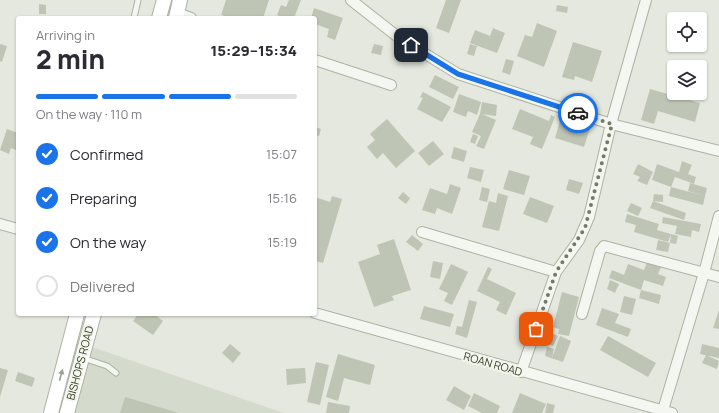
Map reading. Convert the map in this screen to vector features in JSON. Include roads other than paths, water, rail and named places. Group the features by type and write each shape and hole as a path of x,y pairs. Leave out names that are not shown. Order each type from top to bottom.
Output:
{"main road":[{"path":"160,16 164,0"},
{"name":"BISHOPS ROAD","path":"51,413 76,316"},
{"name":"BISHOPS ROAD","path":"66,413 93,316"}],"street":[{"path":"351,0 398,37 454,73 612,124 719,151"},
{"path":"521,372 556,272 585,228 646,0"},
{"path":"178,10 188,16"},
{"path":"317,61 391,85"},
{"path":"668,412 719,216"},
{"path":"0,226 16,229"},
{"path":"422,232 556,272"},
{"path":"582,314 603,246 719,277"},
{"name":"ROAN ROAD","path":"317,314 668,412"}],"lane":[{"path":"134,16 138,0"},
{"path":"82,358 107,366 116,373"}]}
